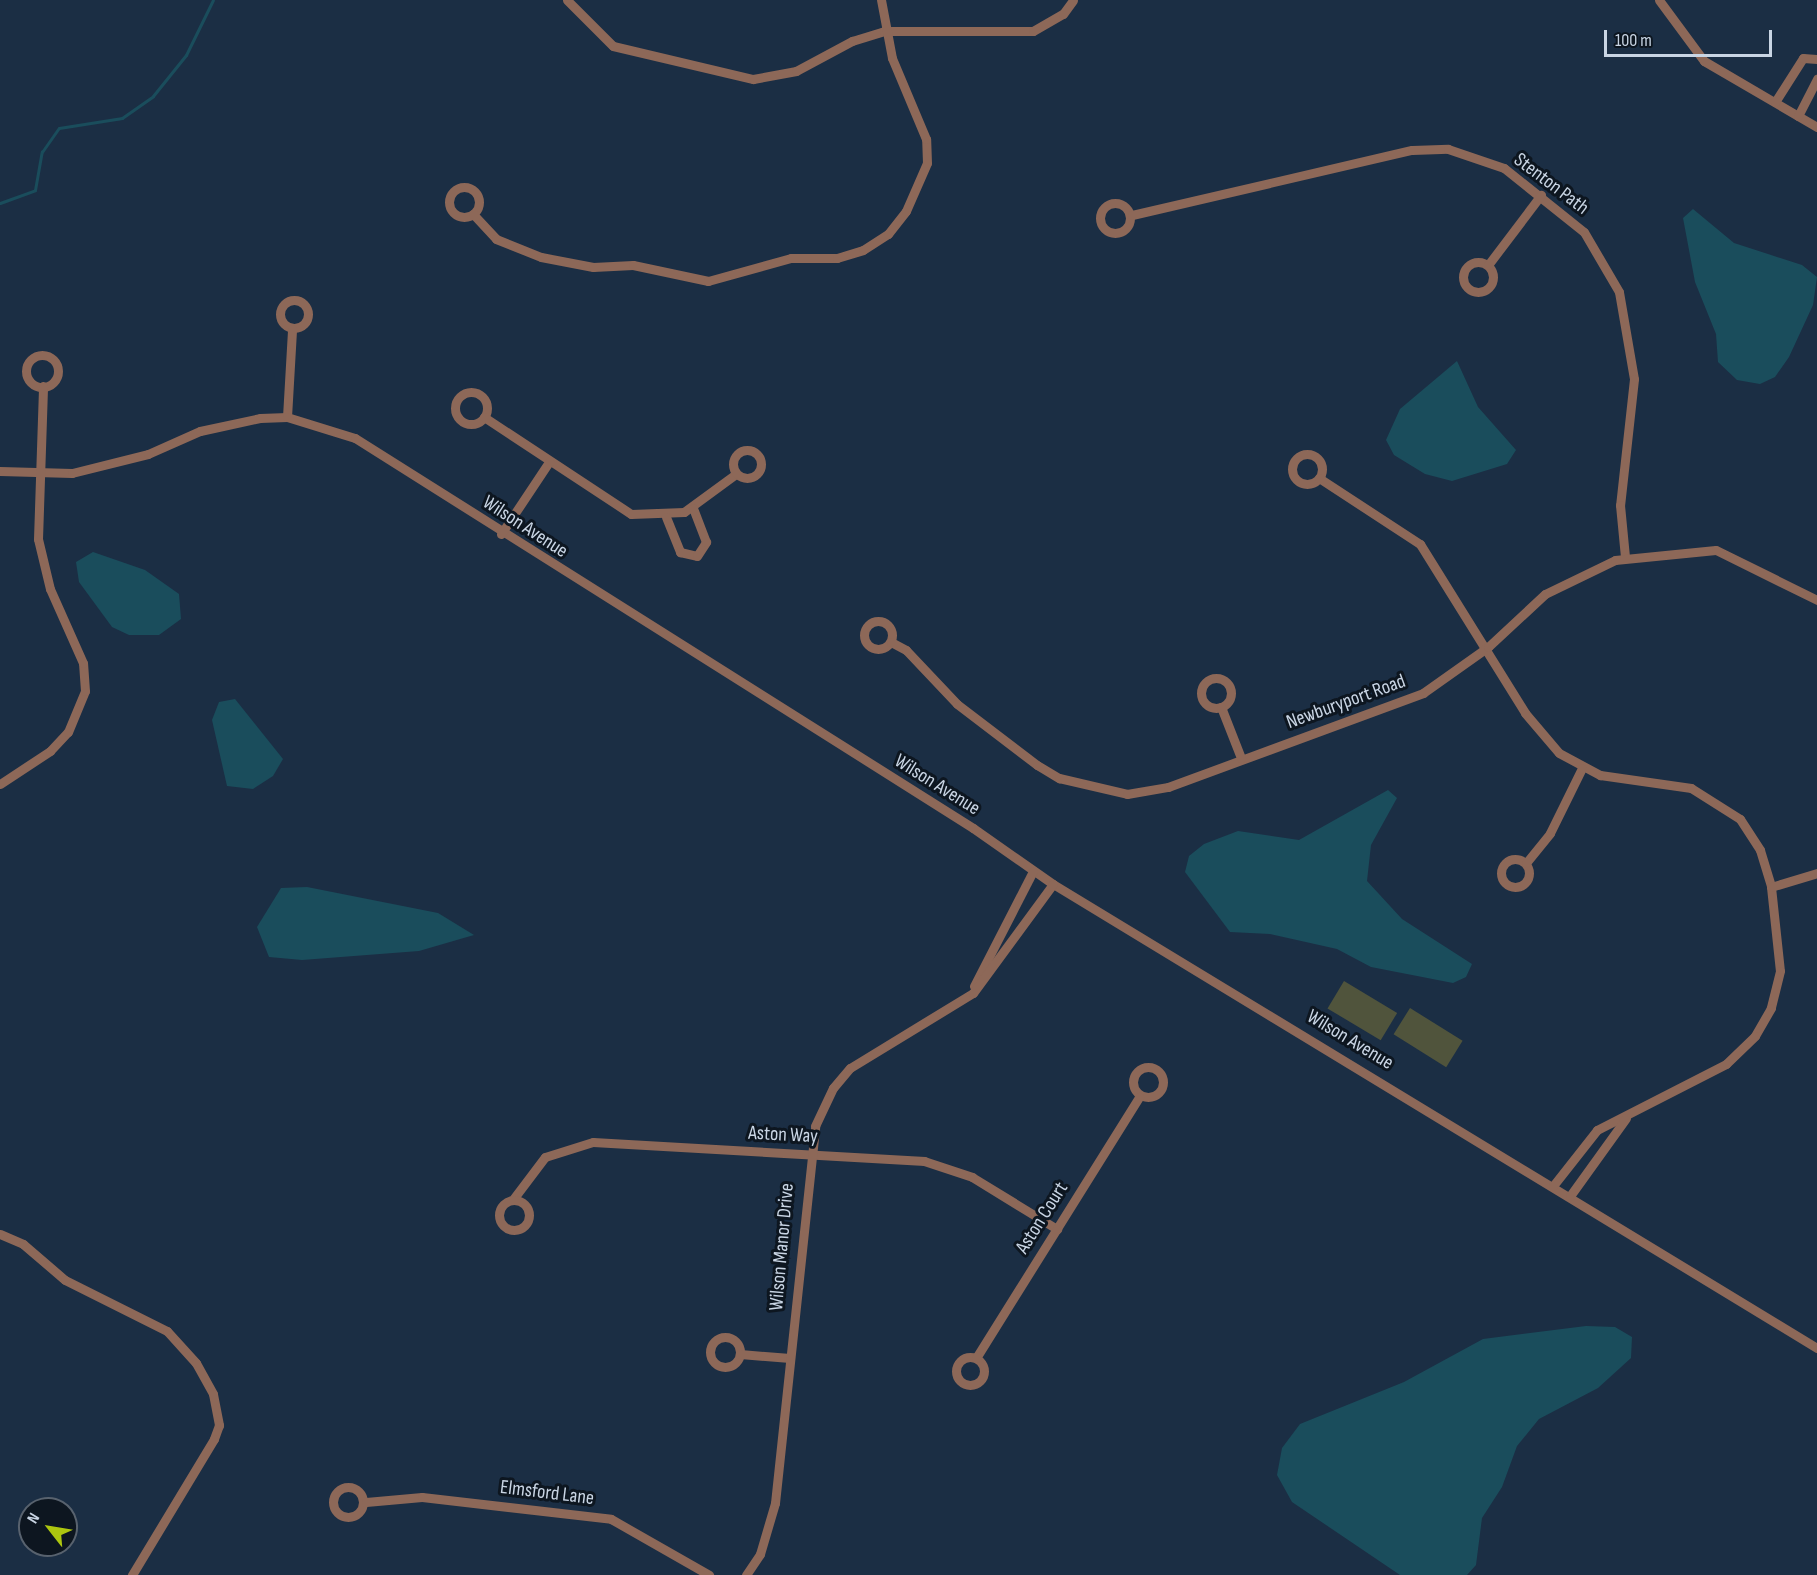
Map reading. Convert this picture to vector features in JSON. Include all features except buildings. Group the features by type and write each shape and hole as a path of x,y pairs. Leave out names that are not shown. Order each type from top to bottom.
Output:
{"street":[{"path":"567,0 613,46 753,79 796,71 852,41 884,31 1033,31 1063,14 1074,0"},
{"path":"473,214 496,239 541,257 593,267 633,265 708,281 791,258 837,258 863,250 888,234 906,211 927,163 922,127 884,31 881,0"},
{"path":"1659,0 1704,61 1817,127"},
{"path":"1775,102 1803,58 1817,59"},
{"path":"1798,116 1817,79"},
{"name":"Stenton Path","path":"1132,215 1412,150 1448,149 1480,159 1541,195 1584,232 1602,255 1629,332 1634,379 1620,505 1625,557"},
{"path":"1488,265 1541,195"},
{"path":"287,417 292,329"},
{"path":"0,784 50,751 68,732 85,692 83,663 41,563 44,386"},
{"name":"Wilson Avenue","path":"0,471 41,474 72,473 148,454 237,421 287,417 355,438 501,534 963,822 1053,884 1553,1185 1817,1348"},
{"path":"484,417 623,511 666,517 693,508 736,474"},
{"path":"501,534 549,462"},
{"path":"1319,478 1420,544 1488,647 1541,735 1582,768 1691,788 1722,804 1752,832 1771,887 1780,971 1771,1008 1755,1036 1726,1064 1626,1118 1597,1130 1553,1185"},
{"path":"666,517 680,552 698,556 705,542 693,508"},
{"name":"Newburyport Road","path":"891,642 906,650 957,704 1059,778 1104,792 1146,792 1423,693 1488,647 1562,583 1625,557 1716,550 1817,600"},
{"path":"1221,707 1241,758"},
{"path":"1526,863 1550,833 1582,768"},
{"path":"971,994 1033,871"},
{"path":"1771,887 1817,873"},
{"name":"Wilson Manor Drive","path":"746,1575 760,1554 775,1503 809,1154 827,1100 850,1068 971,994 1053,884"},
{"name":"Aston Court","path":"976,1358 1139,1097"},
{"path":"1570,1196 1626,1118"},
{"name":"Aston Way","path":"514,1198 531,1168 577,1144 809,1154 943,1165 1057,1228"},
{"path":"0,1224 0,1233 23,1244 64,1280 167,1331 196,1363 213,1394 219,1425 214,1439 132,1575"},
{"path":"740,1354 790,1358"},
{"name":"Elmsford Lane","path":"366,1502 422,1497 611,1519 710,1575"}],"green space":[{"path":"1344,981 1397,1013 1381,1040 1328,1008"},
{"path":"1410,1008 1463,1041 1446,1067 1394,1034"}],"water":[{"path":"1693,209 1734,243 1802,265 1817,277 1813,305 1789,357 1775,377 1760,384 1737,380 1718,362 1716,334 1695,282 1683,218"},
{"path":"1457,361 1478,407 1516,450 1507,464 1452,481 1425,474 1394,455 1386,440 1400,409"},
{"path":"93,552 145,570 179,594 181,619 159,635 129,635 112,627 79,582 76,562"},
{"path":"235,699 283,759 273,776 253,789 227,786 212,720 219,702"},
{"path":"1388,790 1397,798 1371,845 1367,881 1402,919 1472,964 1466,977 1453,983 1371,967 1337,949 1270,934 1230,932 1185,872 1189,856 1204,844 1238,831 1299,840"},
{"path":"307,887 438,913 474,935 419,951 302,960 269,957 257,927 281,888"},
{"path":"1586,1326 1615,1327 1632,1337 1631,1358 1598,1388 1539,1419 1517,1446 1502,1487 1482,1518 1476,1565 1467,1575 1400,1575 1292,1502 1277,1475 1282,1448 1300,1424 1404,1382 1483,1339"}],"waterway":[{"path":"0,203 35,190 42,152 59,128 122,118 153,96 186,55 213,0"}]}
